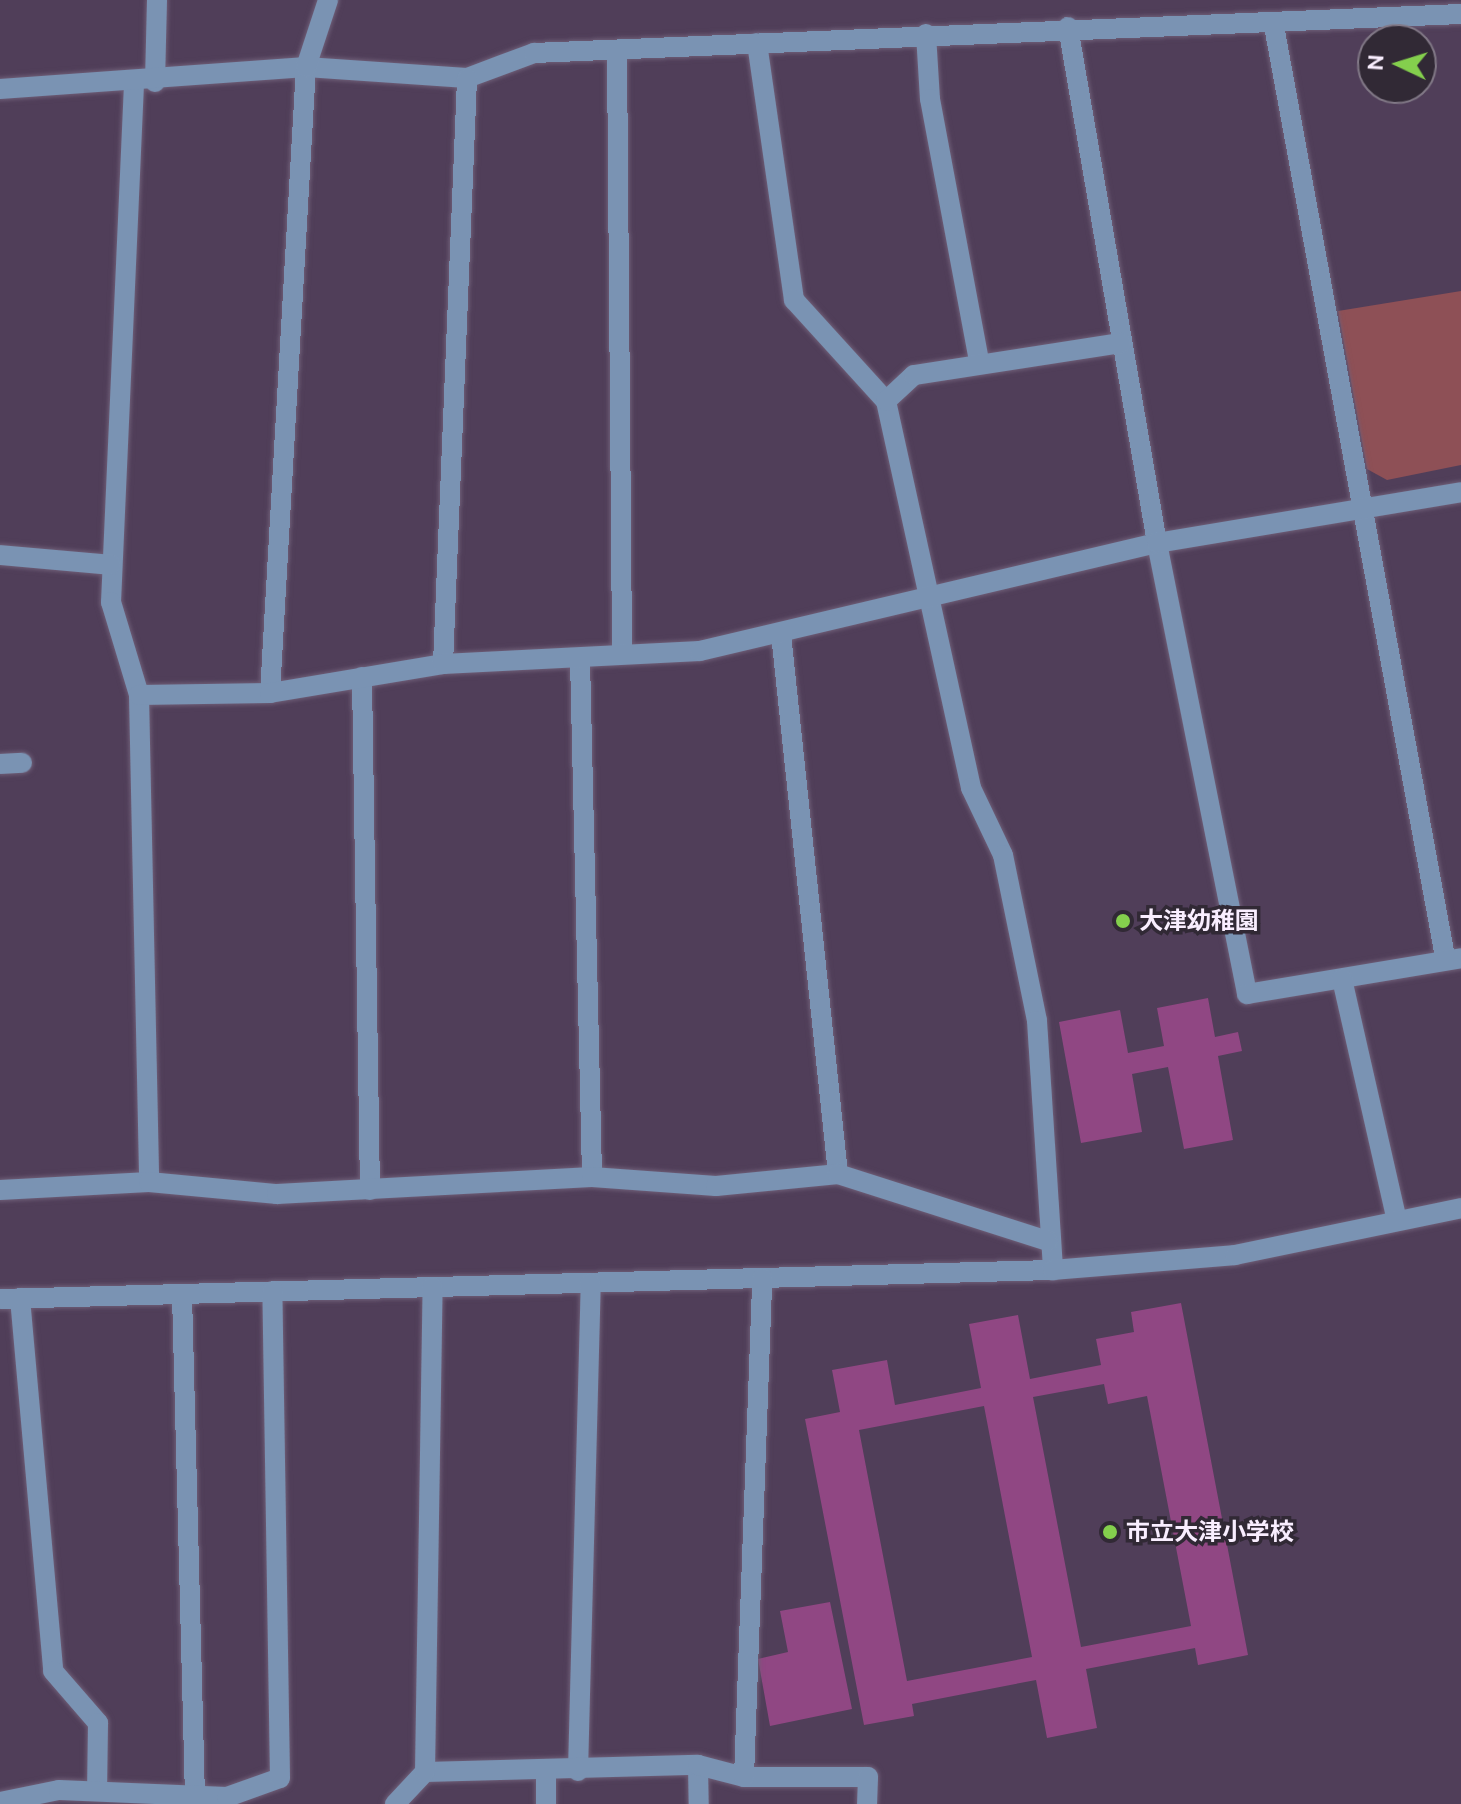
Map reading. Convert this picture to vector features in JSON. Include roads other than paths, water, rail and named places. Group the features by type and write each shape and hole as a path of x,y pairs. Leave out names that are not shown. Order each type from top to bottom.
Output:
{"street":[{"path":"155,82 157,0"},
{"path":"270,693 306,67 328,0"},
{"path":"0,89 134,84 306,67 467,78 534,53 617,52 1068,27 1274,26 1461,14"},
{"path":"1068,27 1157,543 1247,994 1453,958 1364,508 1274,26"},
{"path":"926,34 930,99 979,362"},
{"path":"757,43 794,300 886,401 932,593 971,788 1003,855 1037,1021 1048,1241 1053,1270"},
{"path":"617,52 622,651"},
{"path":"443,664 467,78"},
{"path":"134,84 111,602 139,695 149,1182"},
{"path":"886,401 914,375 979,362 1121,343"},
{"path":"139,695 270,693 443,664 580,659 622,651 700,651 781,634 932,593 1157,543 1461,492"},
{"path":"0,555 111,565"},
{"path":"781,634 838,1174"},
{"path":"580,659 592,1177"},
{"path":"362,677 370,1190"},
{"path":"0,764 22,763"},
{"path":"1342,979 1397,1221"},
{"path":"0,1190 149,1182 277,1194 592,1177 716,1186 838,1174 1048,1241"},
{"path":"97,1791 98,1723 53,1671 10,1298 1053,1270 1235,1255 1461,1208"},
{"path":"744,1777 762,1278"},
{"path":"578,1771 591,1283"},
{"path":"395,1804 425,1772 433,1287"},
{"path":"0,1802 59,1790 195,1796 227,1801 280,1778 272,1291"},
{"path":"182,1294 195,1796"},
{"path":"698,1765 699,1804"},
{"path":"425,1772 546,1774 698,1765 744,1777 868,1777 867,1804"},
{"path":"546,1774 546,1804"}],"place":[{"name":"大津幼稚園","path":"1123,921"},
{"name":"市立大津小学校","path":"1110,1532"}]}
